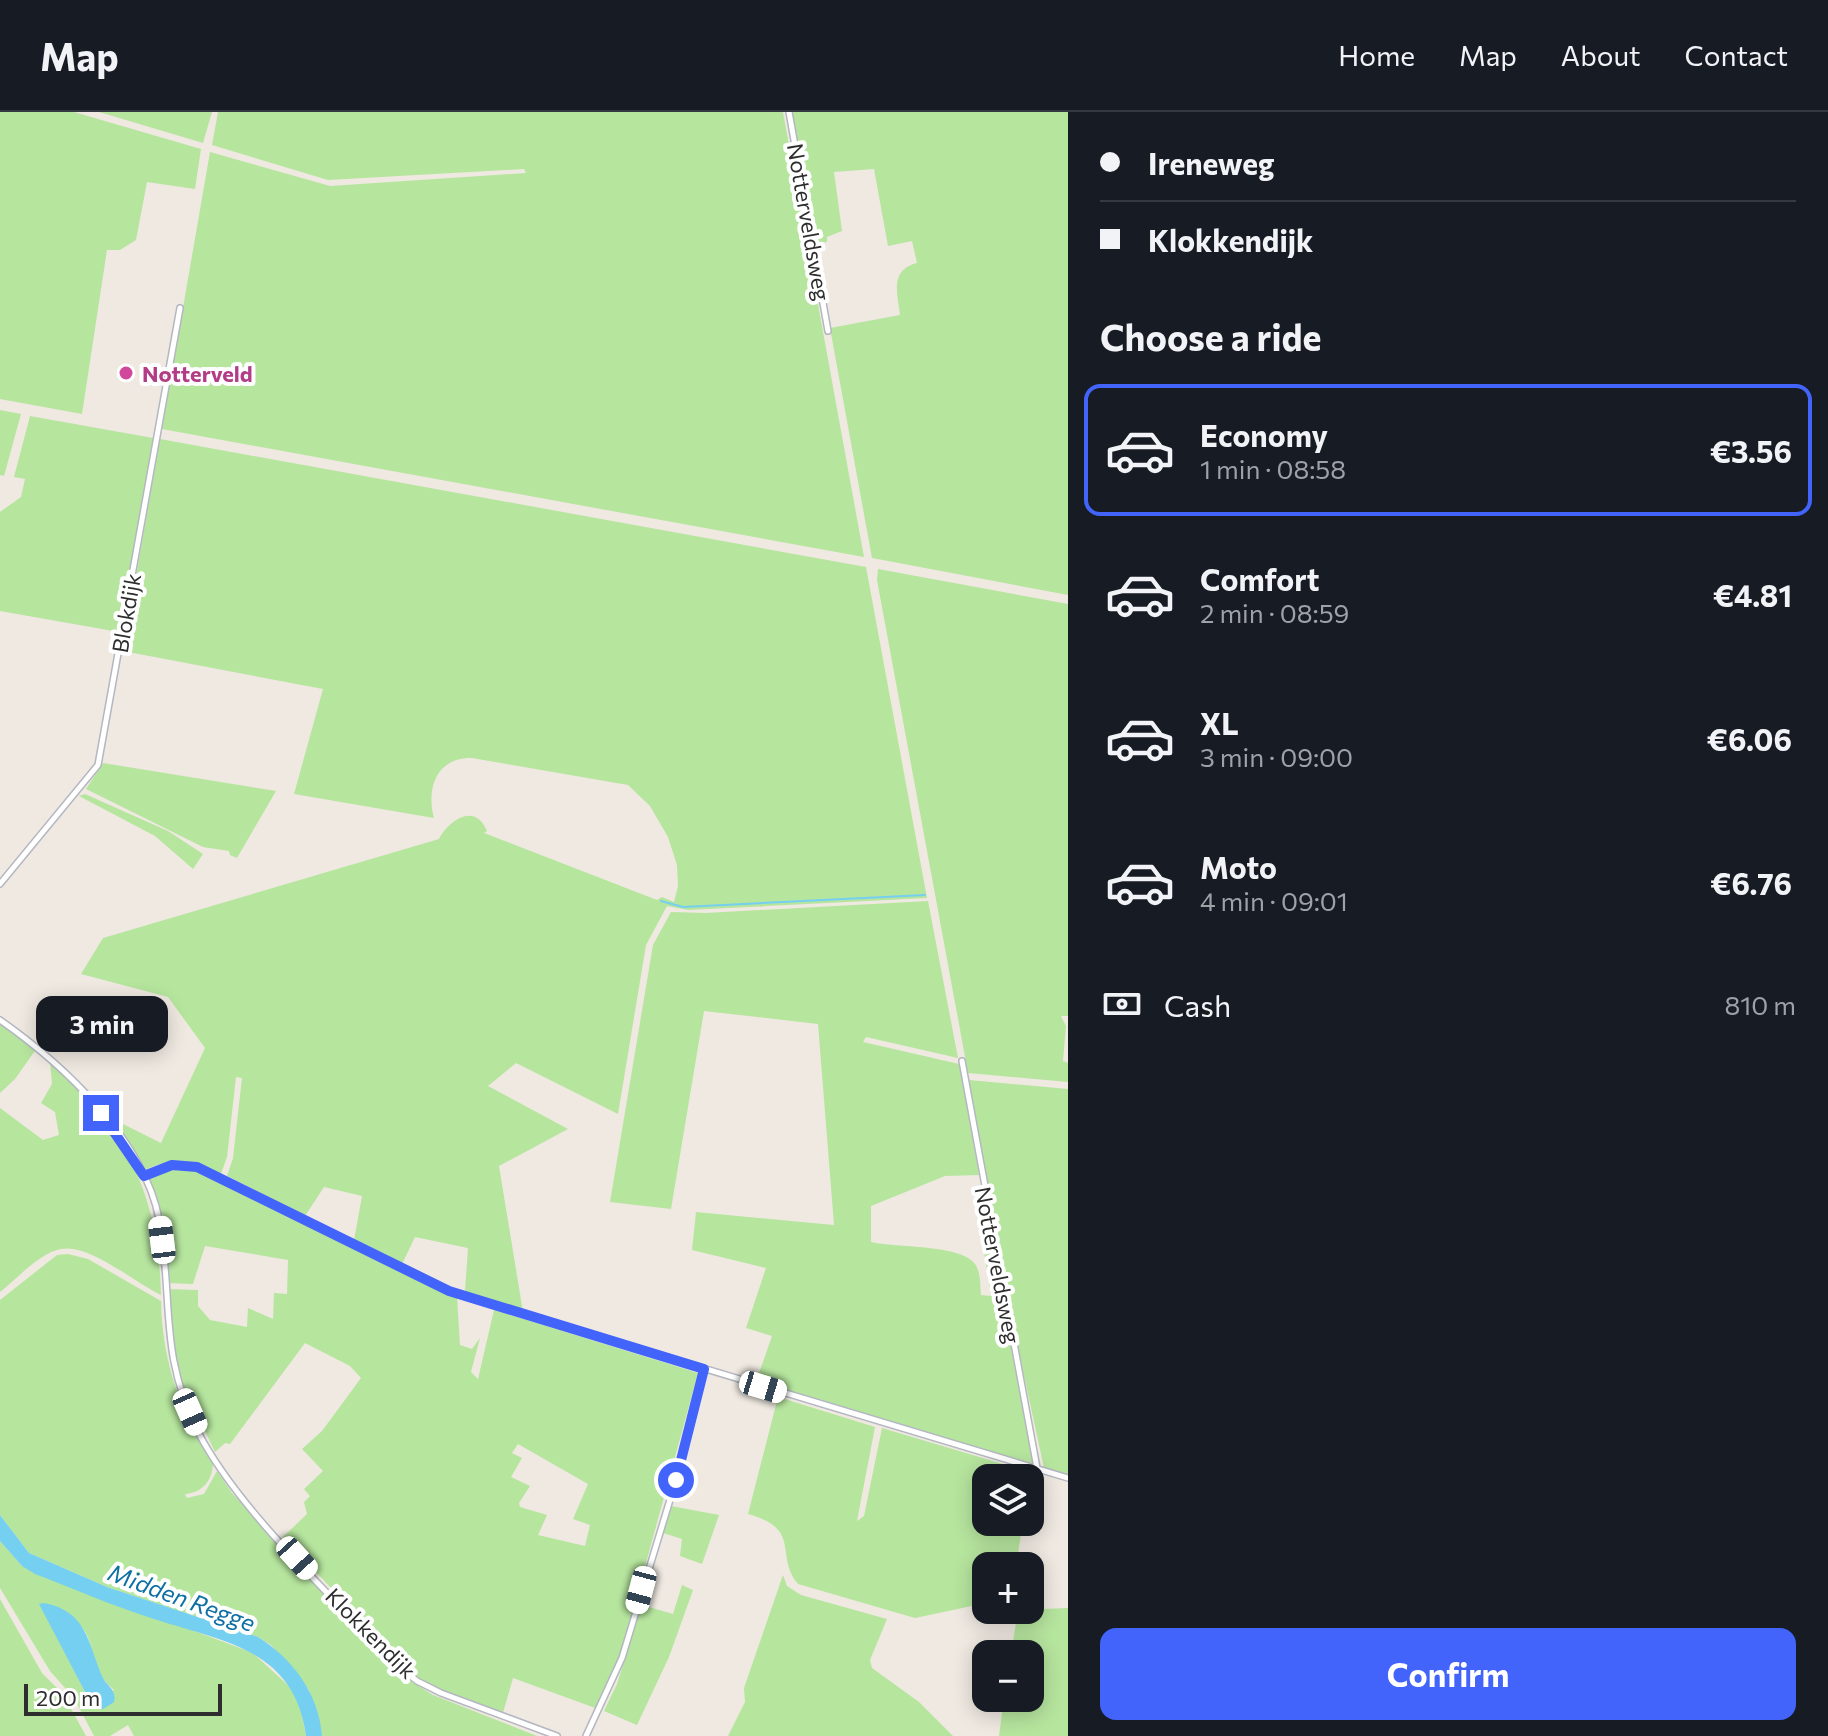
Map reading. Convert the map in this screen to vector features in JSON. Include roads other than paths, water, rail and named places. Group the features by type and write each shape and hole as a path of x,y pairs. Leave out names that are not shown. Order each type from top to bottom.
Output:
{"street":[{"name":"Notterveldsweg","path":"789,112 828,331"},
{"name":"Blokdijk","path":"0,884 98,765 180,308"},
{"name":"Klokkendijk","path":"0,1020 46,1052 67,1073 117,1133 144,1176 159,1219 173,1368 199,1433 221,1470 373,1640 417,1681 557,1736"},
{"name":"Notterveldsweg","path":"962,1061 1036,1464"},
{"path":"144,1176 172,1165 197,1167 449,1291 1024,1464"},
{"path":"586,1736 622,1658 676,1480 704,1369"},
{"path":"1044,1470 1068,1478"}],"water":[{"path":"0,1515 29,1553 107,1587 258,1637 282,1656 302,1679 316,1706 322,1736 306,1736 299,1706 286,1682 269,1665 248,1651 117,1606 22,1566 0,1541"},
{"path":"39,1604 69,1613 84,1630 102,1676 114,1694 114,1702 103,1709 94,1709"}],"waterway":[{"path":"661,901 683,907 925,895"}],"place":[{"name":"Notterveld","path":"126,373"}],"water label":[{"name":"Midden Regge","path":"182,1597"}]}
